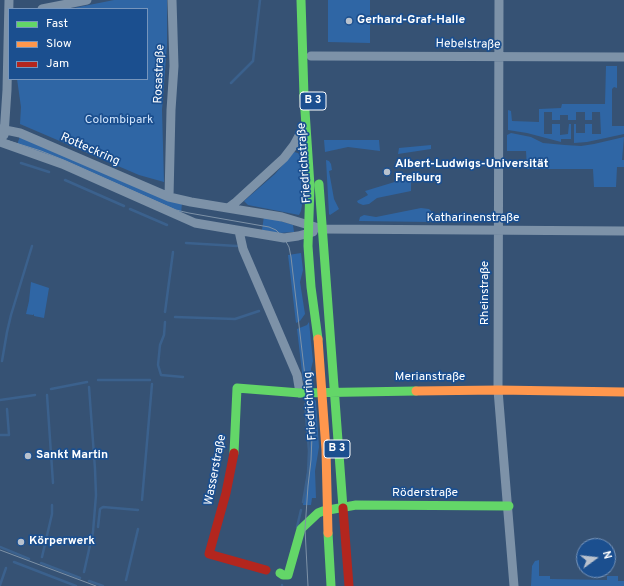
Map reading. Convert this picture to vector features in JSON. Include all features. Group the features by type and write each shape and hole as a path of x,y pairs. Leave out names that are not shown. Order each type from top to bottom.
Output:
{"main road":[{"name":"Friedrichstraße","path":"302,0 305,124 310,186 309,230"},
{"name":"Friedrichstraße","path":"310,0 311,56 322,229"},
{"name":"Friedrichring","path":"322,229 349,586"},
{"name":"Friedrichring","path":"309,230 309,269 317,325 326,450 327,510 331,586"},
{"name":"Merianstraße","path":"237,388 300,393 334,391 498,390 624,392"},
{"name":"Wasserstraße","path":"237,388 235,447 226,493 208,554 266,570"},
{"name":"Röderstraße","path":"327,510 356,505 509,506"},
{"path":"280,573 283,575 288,575 301,529 318,513 327,510"}],"street":[{"path":"47,8 87,0"},
{"name":"Rosastraße","path":"169,197 171,110 174,66 172,0"},
{"name":"Rheinstraße","path":"499,0 498,390 509,506 514,584"},
{"path":"1,142 8,31"},
{"name":"Hebelstraße","path":"311,56 499,58 624,57"},
{"path":"228,208 284,158 294,145 305,124"},
{"name":"Rotteckring","path":"2,129 26,135 169,197 228,208"},
{"name":"Rotteckring","path":"1,142 62,164 188,221 240,235 290,238 309,230"},
{"name":"Katharinenstraße","path":"228,208 282,217 309,230 624,231"},
{"name":"Friedrichring","path":"240,235 297,375 300,393"}],"green space":[{"name":"Colombipark","path":"114,0 167,0 167,45 162,110 164,182 139,175 20,124 21,107 17,80 148,80 148,8 74,8"},
{"name":"Gerhard-Graf-Halle","path":"328,0 370,0 370,43 328,42"},
{"path":"606,66 617,66 617,88 614,87 612,89 612,126 624,126 624,134 587,142 574,143 574,124 576,124 576,133 585,133 585,124 592,124 592,134 601,134 600,112 592,112 592,120 585,120 585,112 576,112 576,120 568,120 568,115 560,115 560,120 552,120 552,112 544,112 544,134 552,134 552,124 560,124 560,135 568,134 569,124 571,124 571,139 561,139 561,142 527,133 508,130 508,110 511,111 512,121 539,122 539,109 561,108 562,104 605,104"},
{"path":"511,133 531,137 543,143 581,146 624,137 622,160 624,160 624,167 617,167 616,187 594,187 593,169 527,169 526,151 507,151 507,135"},
{"path":"20,136 182,203 181,214 17,145"},
{"path":"324,140 379,140 380,151 348,147 325,152"},
{"path":"431,145 431,149 398,154 399,148"},
{"path":"294,152 298,153 300,156 302,205 299,215 248,205 244,201 275,174"},
{"path":"326,160 331,164 332,170 329,171 334,199 339,209 330,215 329,214"},
{"path":"411,177 411,191 377,198 369,204 363,205 357,201 368,195 365,191"},
{"path":"421,208 429,209 431,211 431,222 359,221 360,217 364,215 376,217"},
{"path":"264,216 293,225 294,232 279,233 262,230"},
{"path":"301,253 303,270 300,282 305,314 300,321 296,323 288,255"},
{"path":"31,282 49,288 44,318 34,316 34,314 26,314"},
{"path":"309,322 313,361 311,369 312,380 303,381 297,329 307,325"},
{"path":"304,397 313,398 316,401 319,447 315,471 316,498 312,498 311,505 303,505 310,447 309,419"},
{"path":"539,560 539,576 550,576 550,579 607,580 607,578 616,578 616,576 618,576 618,581 624,581 624,586 531,586 532,566 535,561"}],"waterway":[{"path":"231,83 253,61 260,0"},
{"path":"21,163 49,172"},
{"path":"65,180 124,206"},
{"path":"130,209 167,225"},
{"path":"186,243 237,246"},
{"path":"2,361 11,315 32,246"},
{"path":"165,312 173,252"},
{"path":"175,317 235,319 259,311"},
{"path":"165,322 164,335 160,345 158,365 161,375 183,377"},
{"path":"98,380 150,380"},
{"path":"51,389 87,382"},
{"path":"142,500 152,384"},
{"path":"84,572 93,532 96,495 89,387"},
{"path":"0,400 35,395"},
{"path":"47,395 53,483"},
{"path":"303,502 308,473 309,451 305,404"},
{"path":"0,435 9,435 7,409"},
{"path":"42,557 52,514 52,505"},
{"path":"98,527 100,509 103,507 138,510"},
{"path":"297,527 301,510"},
{"path":"126,580 138,529"},
{"path":"0,547 29,559"},
{"path":"14,562 76,586"},
{"path":"41,563 80,578"},
{"path":"0,585 6,568"},
{"path":"89,581 103,586"}],"tram line":[{"path":"0,138 41,151 66,161 176,210 269,227 276,230 284,238 289,247 291,257 312,436 305,529 308,586"},
{"path":"0,550 96,586"}],"traffic: fast":[{"path":"301,0 304,96 310,186 308,246 311,287 318,339"},
{"path":"319,184 343,508"},
{"path":"234,453 237,388 300,393 416,391"},
{"path":"280,573 283,575 288,575 301,529 318,513 323,511 356,505 509,506"},
{"path":"328,533 331,586"}],"traffic: slow":[{"path":"318,339 326,450 328,533"},
{"path":"416,391 498,390 624,392"}],"traffic: jam":[{"path":"234,453 226,493 209,554 266,570"},
{"path":"343,508 349,586"}],"place":[{"name":"Gerhard-Graf-Halle","path":"349,21"},
{"name":"Albert-Ludwigs-Universität Freiburg","path":"387,172"},
{"name":"Sankt Martin","path":"28,456"},
{"name":"Körperwerk","path":"21,542"}]}
